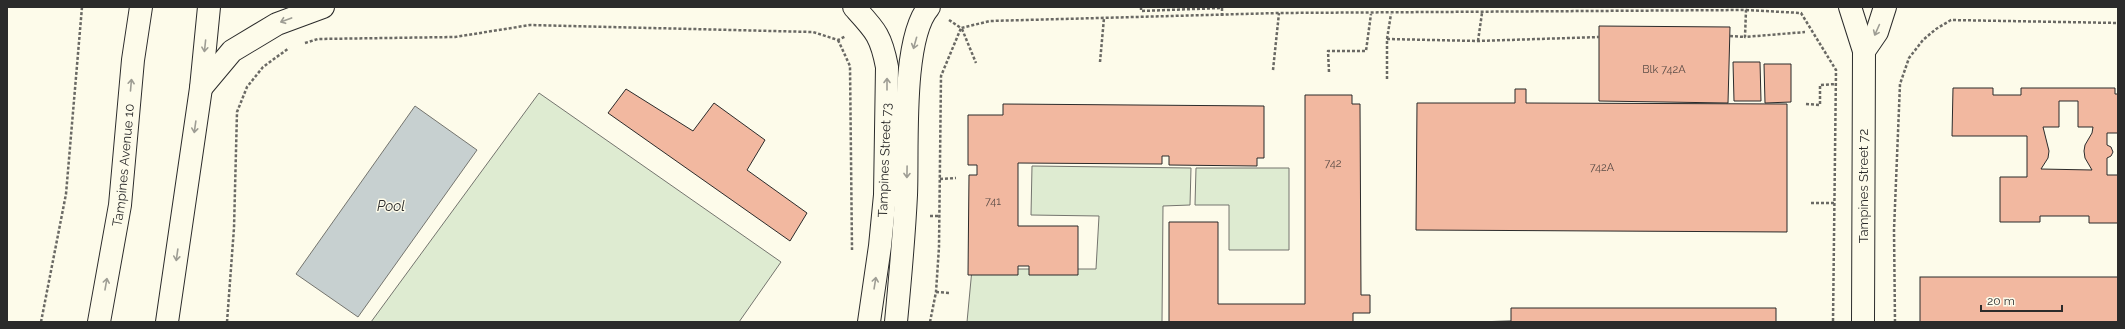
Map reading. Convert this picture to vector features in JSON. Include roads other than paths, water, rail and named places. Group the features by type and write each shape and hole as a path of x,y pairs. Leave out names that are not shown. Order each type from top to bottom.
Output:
{"street":[{"name":"Tampines Avenue 10","path":"98,322 120,205 133,60 141,7"},
{"path":"167,322 201,88 210,7"},
{"path":"201,88 232,51 277,24 323,7"},
{"name":"Tampines Street 73","path":"854,7 876,31 884,51 887,67 886,158 880,246 869,322"},
{"name":"Tampines Street 72","path":"1850,7 1864,51 1863,322"},
{"path":"1864,51 1877,32 1885,7"},
{"name":"Tampines Street 73","path":"896,322 904,246 909,69 914,44 927,10"}],"water":[{"name":"Pool","path":"415,106 477,150 358,317 296,274"}]}
